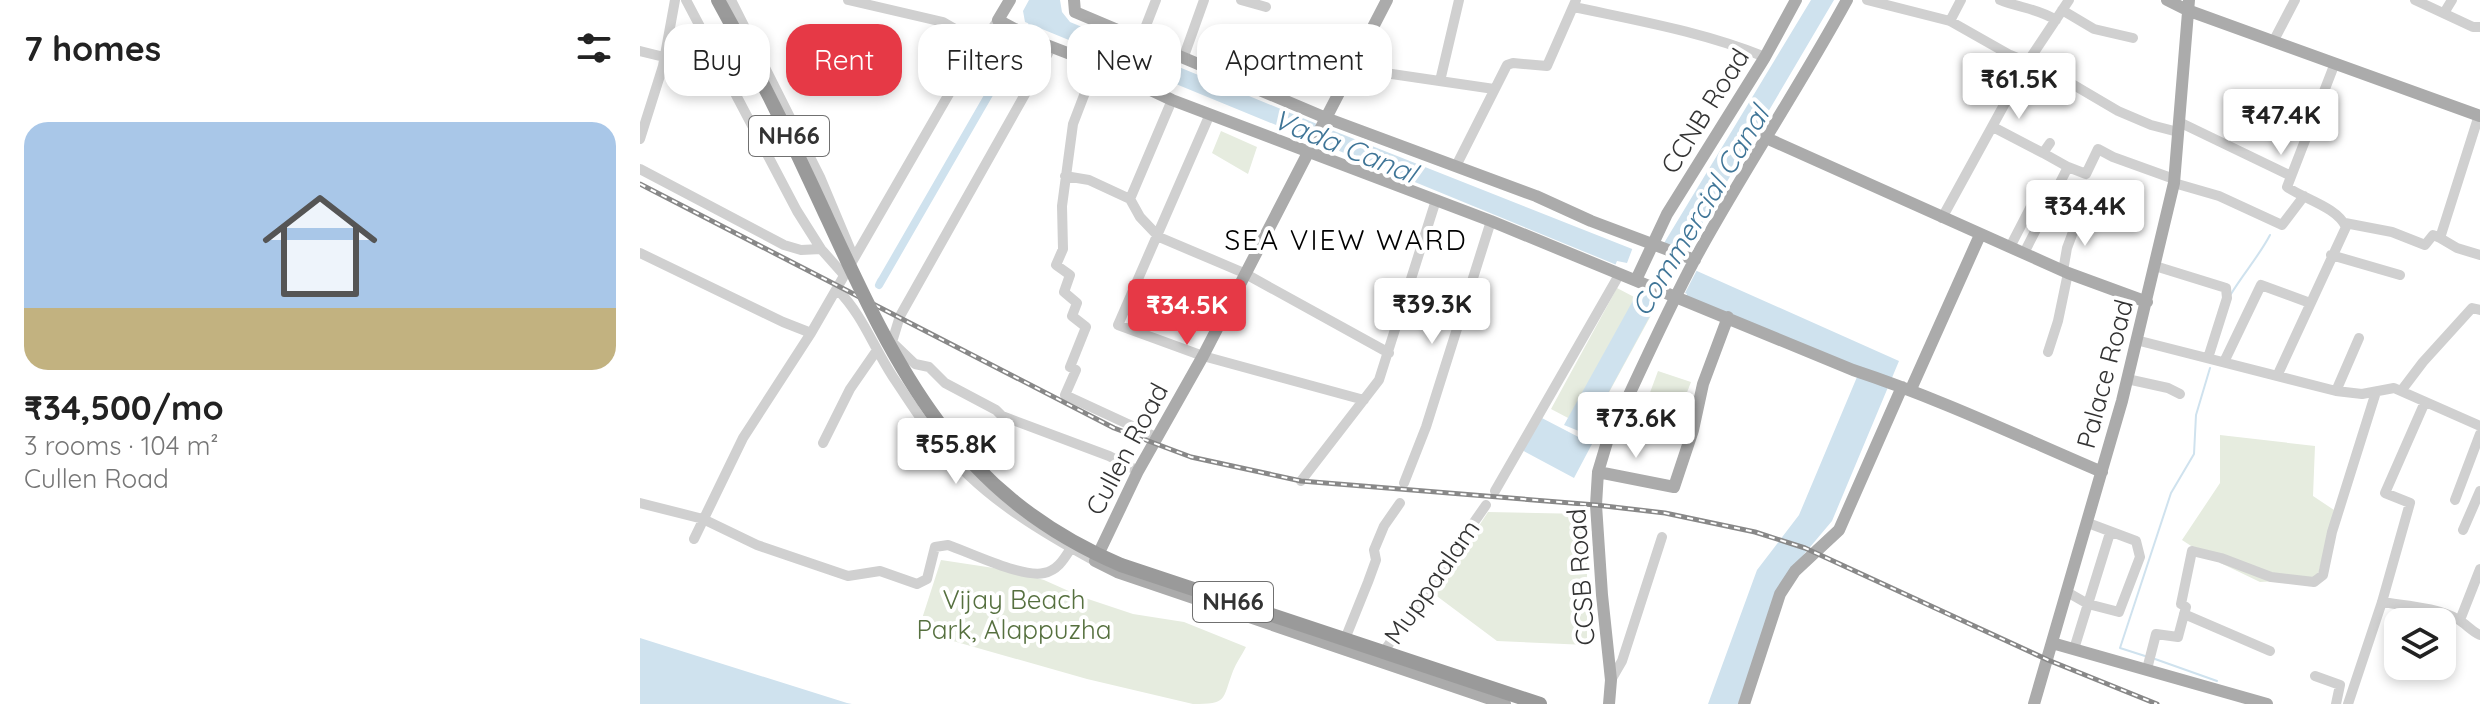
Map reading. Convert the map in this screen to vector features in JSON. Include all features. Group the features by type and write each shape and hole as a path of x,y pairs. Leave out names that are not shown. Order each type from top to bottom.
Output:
{"highway":[{"name":"NH66","path":"718,0 763,83 848,276 913,387 955,445 1006,497 1092,553 1540,704"}],"main road":[{"path":"1004,24 998,20 1010,0"},
{"path":"1374,24 1387,0"},
{"path":"1181,55 1326,119 1536,196 1690,261 1764,137 1810,68 1847,0"},
{"path":"2167,0 2188,5 2273,42 2480,115"},
{"path":"1074,1 1075,12 1102,24"},
{"name":"CCNB Road","path":"1639,279 1765,57 1790,2"},
{"name":"Palace Road","path":"2034,704 2127,379 2174,181 2188,5"},
{"path":"1164,96 1311,148 1619,275 1639,279 1853,370 1902,386 2102,472"},
{"path":"1326,119 1337,96"},
{"name":"Cullen Road","path":"1095,561 1138,471 1203,356 1326,119"},
{"path":"1764,137 2065,272 2147,302"},
{"path":"1744,704 1780,594 1795,571 1839,530 1902,386 1980,235"},
{"name":"CCSB Road","path":"1609,704 1611,680 1598,535 1598,472 1607,442 1690,261"},
{"path":"1598,472 1674,487 1693,430 1703,384 1728,317"},
{"path":"1095,561 1117,572 1505,704"},
{"path":"2052,643 2147,666 2267,704"}],"street":[{"path":"670,24 675,0"},
{"path":"686,0 797,211 821,249 848,276"},
{"path":"731,0 820,177 854,258"},
{"path":"848,0 946,24"},
{"path":"1147,24 1156,0"},
{"path":"1184,56 1204,0"},
{"path":"1241,0 1266,7"},
{"path":"1440,81 1459,0"},
{"path":"1867,0 1950,21 2027,63 2050,71 2118,111 2151,125 2179,127 2291,176"},
{"path":"1950,21 1961,0"},
{"path":"2000,0 2133,38"},
{"path":"1942,218 2027,63 2069,0"},
{"path":"2273,42 2295,0"},
{"path":"2415,0 2473,27 2480,27"},
{"path":"2444,13 2452,0"},
{"path":"1456,166 1510,63 1547,66 1575,4 1698,34 1765,57"},
{"path":"995,24 998,20"},
{"path":"640,51 664,57 640,139"},
{"path":"2335,63 2287,187 2345,223 2392,232 2425,245 2433,235 2457,248 2480,255"},
{"path":"1392,74 1494,89"},
{"path":"694,539 743,438 848,276 854,258 948,96"},
{"path":"1018,96 900,316 892,342 915,364 929,367 945,383 1002,416 1109,456 1138,471"},
{"path":"1084,96 1073,124 1062,206 1063,249 1056,265 1070,275 1064,292 1077,303 1072,316 1086,327 1070,367 1076,370 1065,395 1156,437"},
{"path":"1132,201 1172,100"},
{"path":"1210,114 1155,234 1118,325 1203,356 1364,400"},
{"path":"2269,120 2273,115 2310,127"},
{"path":"2440,238 2480,115"},
{"path":"1993,127 2086,174 2098,149 2219,196 2282,225 2304,196"},
{"path":"2043,153 2050,143"},
{"path":"2024,253 2068,167"},
{"path":"640,169 784,245 801,250 821,249"},
{"path":"1065,176 1089,180 1132,201 1140,217 1155,234 1244,273 1389,353"},
{"path":"2010,247 2039,191"},
{"path":"1301,481 1379,380 1436,200"},
{"path":"2048,352 2058,321 2067,248 2079,216"},
{"path":"1404,483 1426,427 1491,221"},
{"path":"2278,374 2346,227 2345,223"},
{"path":"640,253 811,333"},
{"path":"2331,255 2400,275"},
{"path":"2155,266 2226,288 2227,298 2208,358"},
{"name":"Muppaalam","path":"1495,491 1619,275"},
{"path":"2224,362 2261,285 2310,303"},
{"path":"837,289 856,309 877,350 940,444 970,476 1016,513 1095,561"},
{"path":"2401,391 2472,308 2480,310"},
{"path":"2336,391 2359,338"},
{"path":"2136,340 2336,391 2376,392 2388,388 2401,391 2480,426"},
{"path":"823,443 850,389 877,350"},
{"path":"2127,379 2168,388 2180,394"},
{"path":"2147,666 2156,634 2178,637 2186,607 2181,604 2192,551 2221,558 2271,577 2314,582 2323,575 2332,532 2376,392"},
{"path":"2348,704 2382,602 2410,503 2385,493 2425,402"},
{"path":"2455,500 2480,434"},
{"path":"2463,530 2480,491"},
{"path":"640,503 703,519 757,545 848,576 880,571 917,584 927,579 935,547 948,545 1029,573 1044,573 1059,566 1071,548"},
{"path":"1342,647 1376,560 1374,550 1384,526 1400,503"},
{"name":"Muppaalam","path":"1378,660 1486,505"},
{"path":"2067,592 2088,604 2119,612 2140,557 2136,541 2088,523"},
{"path":"2074,649 2110,533"},
{"path":"1611,680 1622,661 1662,537"},
{"path":"2460,620 2480,569"},
{"path":"2382,602 2429,610 2460,620 2480,635"},
{"path":"2184,614 2270,651"},
{"path":"2315,676 2340,685"},
{"path":"2336,704 2340,685 2344,681 2355,684"}],"green space":[{"path":"1221,131 1257,147 1248,174 1212,153"},
{"path":"1617,288 1655,308 1589,429 1551,409"},
{"path":"1658,371 1691,382 1681,408 1648,398"},
{"path":"2220,435 2315,446 2313,496 2334,510 2317,579 2260,582 2208,557 2182,540 2220,483"},
{"path":"1488,512 1587,514 1587,645 1497,641 1434,594"},
{"name":"Vijay Beach Park, Alappuzha","path":"941,560 1007,570 1044,580 1133,614 1184,622 1246,647 1222,698 1212,703 1193,704 1087,679 918,631"}],"water":[{"path":"1029,0 1060,0 1062,12 1075,24 1067,24 1067,39 1051,33 1051,24 1025,22 1023,11"},
{"path":"1811,0 1834,0 1679,263 1899,361 1832,521 1777,590 1738,704 1708,704 1757,570 1799,515 1857,377 1665,288 1586,434 1564,425 1646,277 1205,96 1249,96 1655,258"},
{"path":"1181,68 1197,74 1197,93 1181,86"},
{"path":"1538,416 1592,444 1574,478 1520,449"},
{"path":"640,638 847,703 852,704 640,704"}],"pier":[{"path":"1660,242 1698,268 1684,301 1614,268 1617,261 1627,263 1633,247 1645,251"}],"waterway":[{"path":"881,281 879,285 1014,51 1037,18"},
{"path":"2231,294 2270,235"},
{"path":"2145,656 2120,648 2171,493 2194,454 2196,415 2210,368"},
{"path":"2155,659 2217,681"}],"railway":[{"path":"640,184 1114,428 1191,457 1301,481 1596,505 1665,513 1755,532 1805,548 2048,660 2157,704"}],"district":[{"name":"SEA VIEW WARD","path":"1346,240"}],"water label":[{"name":"Vada Canal","path":"1345,146"},
{"name":"Commercial Canal","path":"1700,211"}]}
